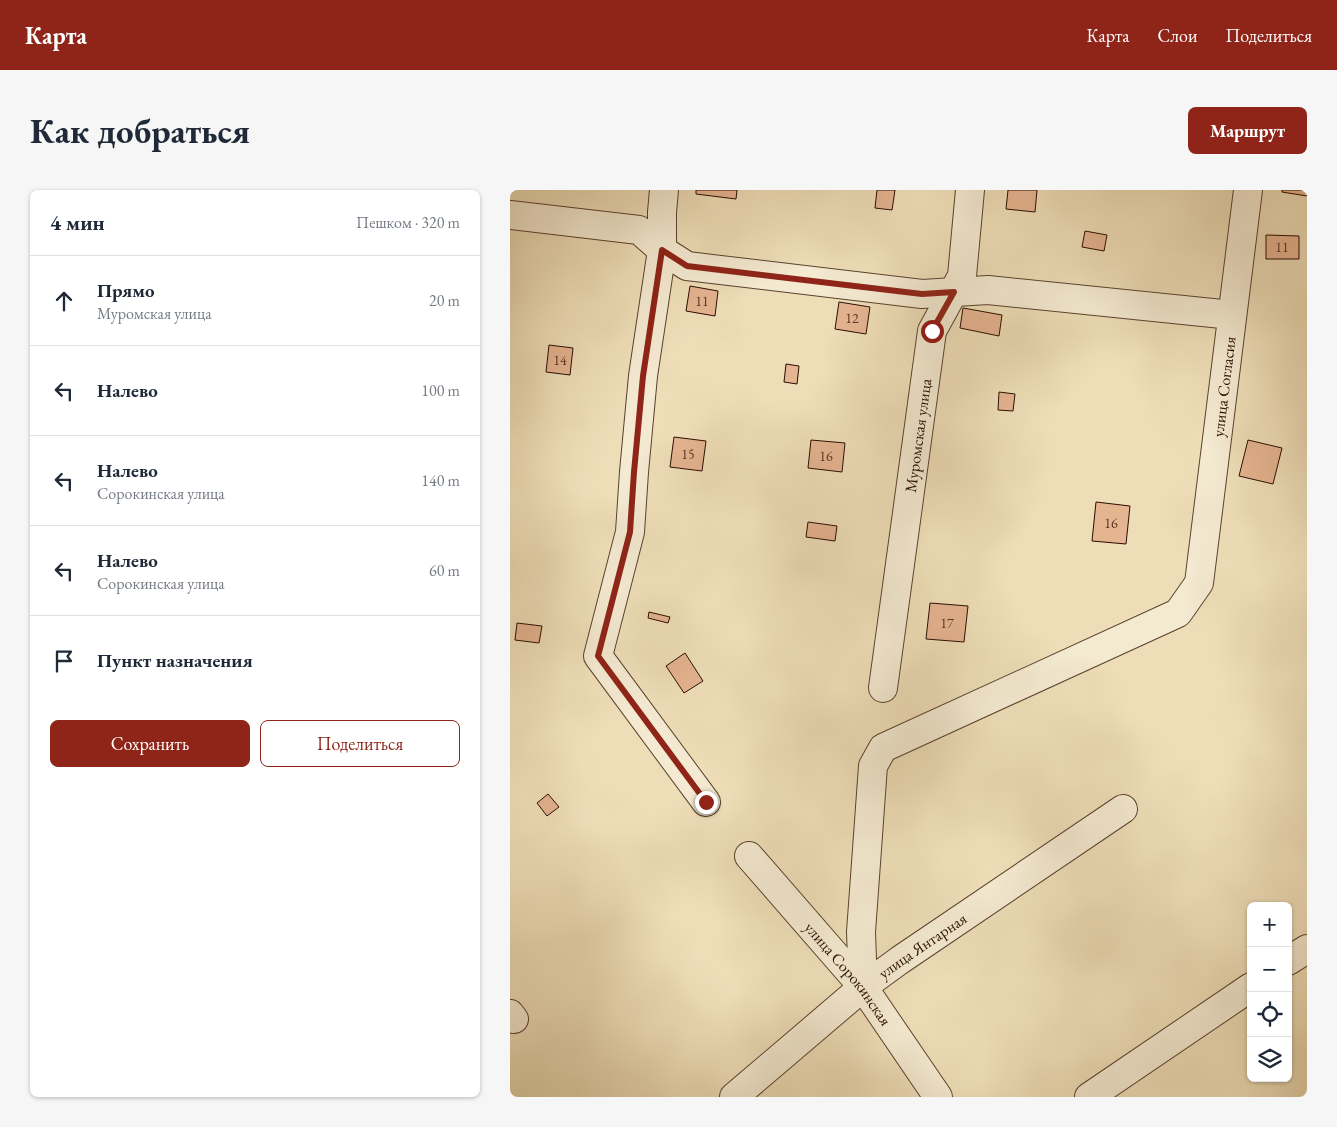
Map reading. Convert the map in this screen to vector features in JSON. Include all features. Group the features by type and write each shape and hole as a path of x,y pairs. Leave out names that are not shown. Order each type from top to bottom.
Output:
{"street":[{"path":"664,190 662,250 643,376 630,532 598,656 706,802"},
{"name":"Муромская улица","path":"883,688 932,331 962,276 970,190"},
{"name":"улица Согласия","path":"863,987 861,932 873,766 883,748 1178,613 1198,583 1248,190"},
{"path":"510,215 639,230 662,250 687,266 922,294 988,290 1232,315"},
{"name":"улица Янтарная","path":"734,1097 863,987 1122,809"},
{"name":"улица Сорокинская","path":"750,856 863,987 938,1097"},
{"path":"1292,958 1307,948"},
{"path":"1089,1097 1247,990"}],"building":[{"path":"696,190 737,190 736,199 696,194"},
{"path":"877,190 895,190 892,210 875,208"},
{"path":"1008,190 1037,190 1035,212 1006,209"},
{"path":"1282,190 1307,190 1307,196 1282,192"},
{"path":"1085,231 1107,235 1104,251 1082,247"},
{"path":"1266,235 1299,236 1299,259 1266,259"},
{"path":"690,286 718,291 715,316 686,311"},
{"path":"839,302 870,307 866,334 835,329"},
{"path":"963,308 1002,315 999,336 960,328"},
{"path":"549,345 573,348 570,375 546,372"},
{"path":"786,364 799,366 797,384 784,382"},
{"path":"999,392 1015,394 1013,411 998,410"},
{"path":"674,437 706,441 702,471 670,467"},
{"path":"811,440 845,443 842,472 808,468"},
{"path":"1248,440 1282,448 1273,484 1239,476"},
{"path":"1096,502 1130,506 1126,544 1092,541"},
{"path":"808,522 837,526 835,541 806,537"},
{"path":"930,603 968,606 964,642 926,639"},
{"path":"649,612 670,617 668,623 648,618"},
{"path":"517,623 542,626 539,643 515,640"},
{"path":"685,653 703,681 684,693 666,666"},
{"path":"548,794 559,807 547,816 537,803"}],"route":[{"path":"706,802 598,656 630,532 643,376 662,250 687,266 922,294 954,292 932,331"}]}
